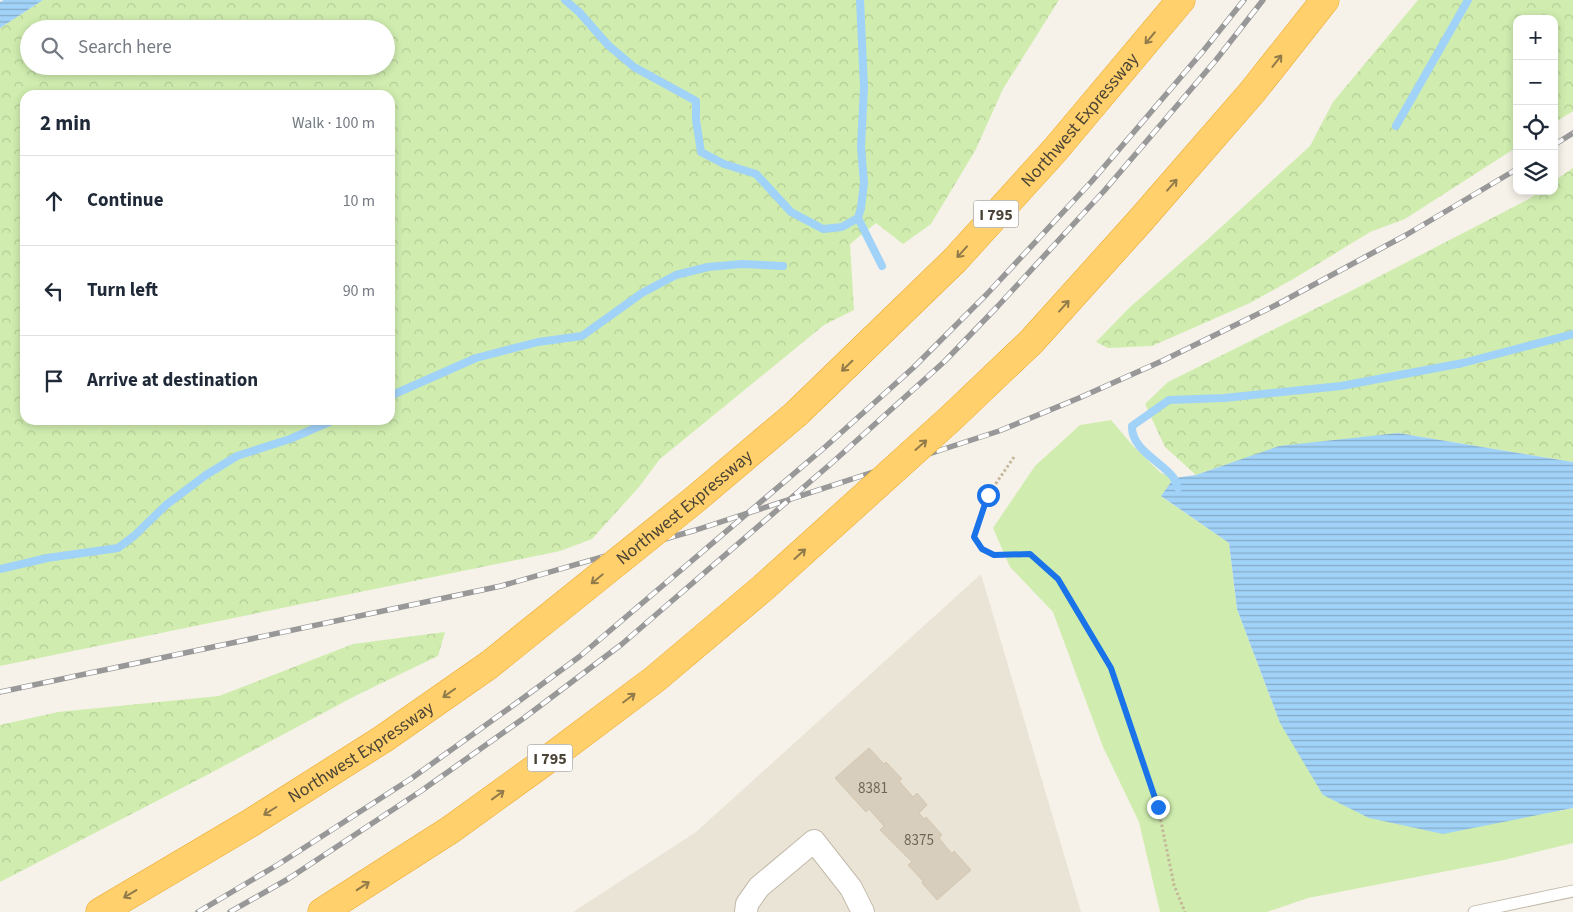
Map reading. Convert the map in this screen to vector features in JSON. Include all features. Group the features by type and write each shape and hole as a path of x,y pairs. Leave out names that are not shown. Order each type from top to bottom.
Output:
{"highway":[{"name":"Northwest Expressway","path":"100,912 252,822 383,739 489,665 693,501 796,414 956,260 1055,150 1181,0"},
{"name":"I 795","path":"322,912 450,830 655,679 764,587 950,419 1031,342 1140,221 1241,105 1324,0"}],"street":[{"path":"746,912 747,904 758,887 814,841 851,888 863,912"}],"lane":[{"path":"1474,912 1573,891"}],"path":[{"path":"1014,457 988,495 974,537 982,549 994,555 1030,554 1058,579 1111,668 1158,807 1174,885 1185,912"}],"shaded area":[{"path":"981,574 1081,912 573,912 696,832"}],"green space":[{"path":"43,0 1059,0 1003,89 975,151 931,224 903,244 876,223 850,244 854,310 824,325 660,459 639,487 592,539 560,551 0,666 0,28"},
{"path":"1418,0 1573,0 1573,111 1558,120 1558,15 1513,15 1513,150 1405,219 1370,232 1250,303 1152,346 1108,348 1096,342 1130,307 1310,146 1333,102"},
{"path":"1573,168 1573,462 1398,433 1222,466 1196,475 1165,447 1145,404 1168,382 1351,291 1534,195 1558,195 1558,178"},
{"path":"1111,420 1134,447 1161,473 1174,478 1162,497 1229,543 1237,609 1280,723 1560,811 1573,808 1573,843 1504,860 1308,898 1267,912 1160,912 1139,822 1103,747 1053,612 1010,567 993,528 1035,466 1080,425"},
{"path":"445,632 438,656 357,695 0,882 0,725 58,712 219,696 353,644"}],"water":[{"path":"4,0 43,0 0,28 0,2"},
{"path":"1398,433 1573,462 1573,808 1443,834 1369,818 1323,795 1280,723 1237,609 1229,543 1161,496 1174,478 1196,475 1279,446"}],"building":[{"path":"869,748 902,779 899,781 913,797 917,793 927,805 919,813 924,819 926,817 942,835 939,838 952,854 954,851 971,870 937,900 908,865 912,862 880,830 884,826 869,809 866,812 835,778"}],"waterway":[{"path":"565,0 579,12 608,45 634,67 696,101 696,120 701,152 724,164 756,174 791,212 823,229 842,227 858,218 861,208 864,183 861,147 864,87 860,0"},
{"path":"1396,126 1468,0"},
{"path":"858,218 882,266"},
{"path":"395,394 476,358 538,342 582,336 642,293 676,275 708,267 742,264 783,266"},
{"path":"1178,488 1173,477 1141,448 1133,434 1132,426 1169,400 1224,398 1341,386 1463,363 1573,334"},
{"path":"0,569 47,558 118,548 134,536 166,505 206,475 237,456 290,439 322,425"}],"railway":[{"path":"198,912 279,864 412,778 579,657 824,448 913,368 987,294 1092,181 1204,50 1244,0"},
{"path":"230,912 288,879 421,791 524,718 622,644 834,461 945,361 998,306 1104,191 1216,60 1263,0"},
{"path":"1558,142 1573,133"},
{"path":"0,692 501,586 696,530 999,431 1162,361 1276,305 1406,235 1513,171"}],"route":[{"path":"988,495 974,537 982,549 994,555 1030,554 1058,579 1111,668 1158,807"}]}
